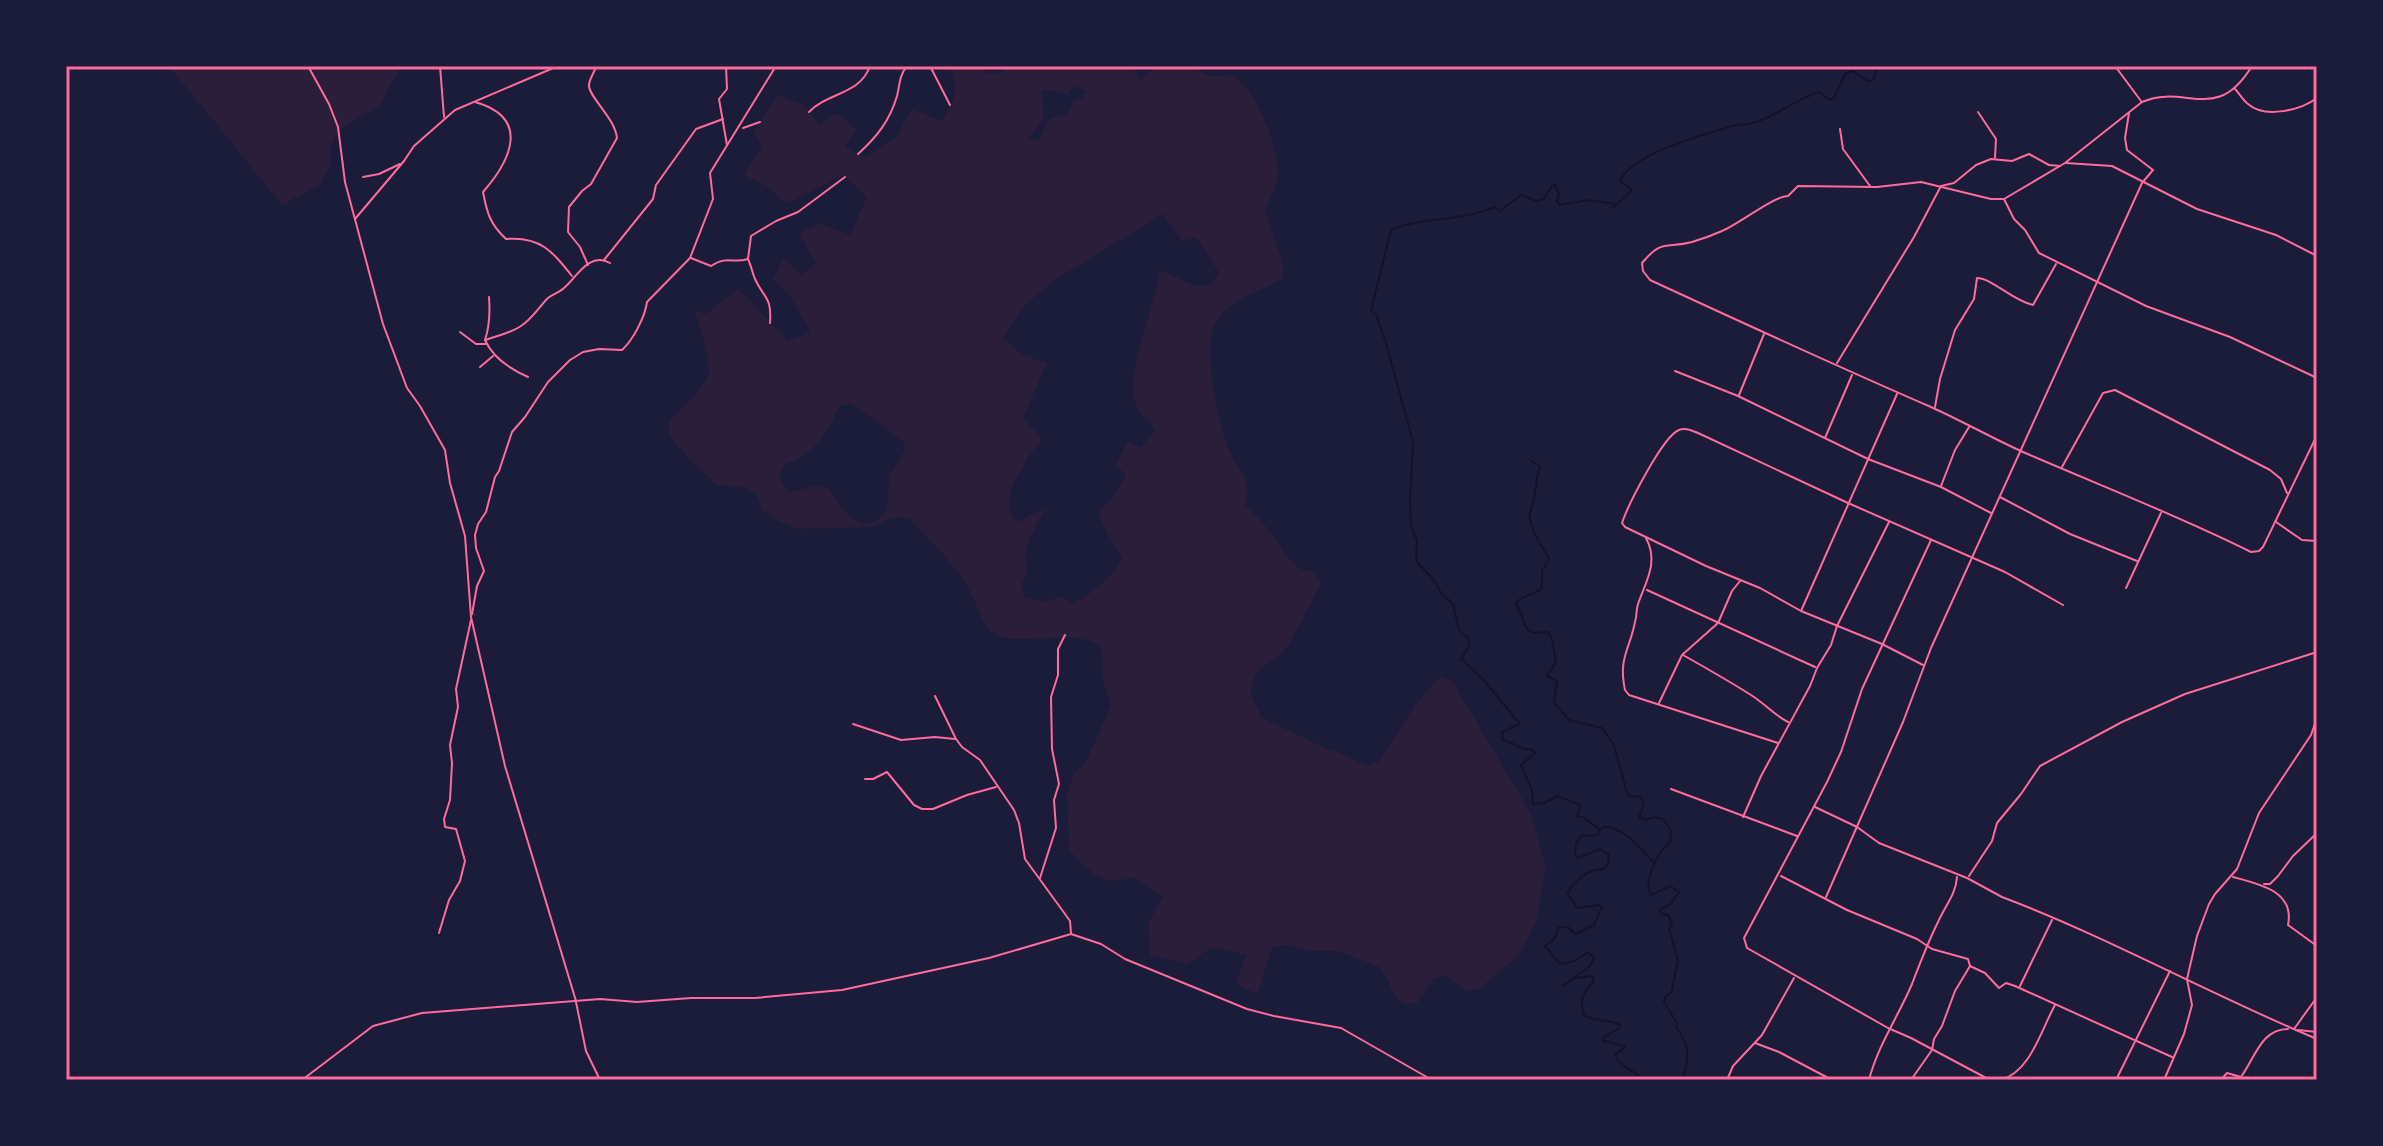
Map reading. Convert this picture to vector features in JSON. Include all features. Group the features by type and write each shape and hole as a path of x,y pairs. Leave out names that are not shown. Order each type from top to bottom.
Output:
{"street":[{"path":"308,66 334,114 354,220 383,324 407,388 445,450 450,483 465,536 471,617 505,766 576,1002 586,1051 600,1080"},
{"path":"440,66 445,119"},
{"path":"354,220 414,146 455,110 558,66"},
{"path":"588,265 580,247 568,232 569,207 591,184 617,138 614,123 589,90 588,83 596,66"},
{"path":"726,66 727,89 719,99 727,149"},
{"path":"439,933 465,861 456,829 445,827 444,819 450,800 450,745 458,707 456,689 477,586 484,571 475,535 486,512 512,432 548,382 570,360 583,352 626,348 646,310 647,302 690,258 713,199 710,173 776,66"},
{"path":"809,112 821,102 843,94 863,81 870,66"},
{"path":"858,154 889,118 898,83 907,66"},
{"path":"930,66 950,105"},
{"path":"2115,66 2142,102"},
{"path":"2252,66 2234,88 2219,98 2208,101 2166,98 2142,102 2061,166 2004,199 1911,182 1870,187 1798,186 1788,196 1779,196 1759,212 1722,232 1690,243 1662,245 1642,263 1643,271 1650,280 1852,374 2255,553 2263,547 2317,435"},
{"path":"2234,88 2255,108 2286,112 2304,108 2317,98"},
{"path":"474,102 485,105 502,118 508,124 511,135 511,151 483,192 484,208 492,226 506,239 530,239 542,245 572,276"},
{"path":"1826,897 1971,557 2142,183 2153,170 2127,150 2125,138 2129,111"},
{"path":"1978,112 1996,139 1995,159"},
{"path":"485,340 520,326 550,296 567,286 572,276 588,265 604,260 653,199 656,185 696,129 723,119"},
{"path":"740,127 760,122"},
{"path":"1840,129 1843,149 1870,187"},
{"path":"1836,364 1914,237 1941,186 1961,179 1976,165 1995,159 2012,161 2029,154 2049,165 2061,166"},
{"path":"363,177 379,174 404,161"},
{"path":"2065,163 2112,166 2197,209 2276,235 2317,256"},
{"path":"770,323 771,307 748,259 751,236 798,212 845,177"},
{"path":"2004,199 2014,219 2039,253 2146,306 2230,337 2317,378"},
{"path":"690,258 711,266 725,259 748,259"},
{"path":"604,260 610,263"},
{"path":"1934,409 1955,330 1974,299 1977,278 1979,276 2011,297 2033,305 2057,263"},
{"path":"489,297 487,345 515,372 528,377"},
{"path":"460,332 476,344 487,345"},
{"path":"1738,396 1764,333"},
{"path":"480,367 494,355"},
{"path":"1675,371 1738,396 1868,459 1941,487 1992,514"},
{"path":"1825,438 1852,374"},
{"path":"2061,468 2103,393 2115,390 2270,470 2281,479 2288,496"},
{"path":"1801,611 1897,393"},
{"path":"1941,487 1955,450 1970,425"},
{"path":"1924,666 1625,527 1622,523 1625,514 1668,439 1677,430 1686,429 2034,586 2063,605"},
{"path":"1999,496 2070,534 2137,561"},
{"path":"2126,588 2162,512"},
{"path":"1743,817 1831,645 1837,626 1889,520"},
{"path":"2275,522 2302,540 2317,541"},
{"path":"1645,537 1652,555 1635,625 1624,650 1623,683 1629,695 1779,744"},
{"path":"1931,538 1862,689 1841,752 1744,943 1747,948 1888,1028 1990,1080"},
{"path":"1658,704 1682,655 1718,623 1732,591 1741,580"},
{"path":"1645,590 1817,668"},
{"path":"1039,879 1056,828 1054,800 1059,784 1052,749 1051,697 1058,675 1058,649 1065,635"},
{"path":"1967,878 1992,841 1997,823 2040,766 2122,722 2185,694 2317,652"},
{"path":"1682,655 1750,694 1790,723"},
{"path":"935,696 956,739 980,760 1014,810 1025,859 1070,921 1071,934"},
{"path":"2164,1080 2184,1034 2192,1005 2187,979 2197,936 2209,904 2232,877 2245,853 2259,813 2311,735 2317,718"},
{"path":"853,724 901,740 956,739"},
{"path":"865,779 873,779 887,772 914,805 922,809 933,809 997,787"},
{"path":"1671,789 1798,837"},
{"path":"1815,806 1857,827 1879,843 1967,878 2317,1039"},
{"path":"2232,877 2270,884 2317,833"},
{"path":"1779,875 1847,910 1917,939 1927,947 1968,959 1970,966 1955,991 1932,1050 1911,1080"},
{"path":"1869,1080 1888,1028 1957,888 1957,876"},
{"path":"2263,884 2283,899 2290,916 2288,925 2317,946"},
{"path":"2019,988 2053,919"},
{"path":"302,1080 373,1026 397,1017 600,999 637,1002 755,998 842,990 989,958 1071,934 1101,944 1125,959 1247,1009 1341,1028 1432,1080"},
{"path":"1970,966 1985,973 1999,988 2006,983 2019,988 2173,1057"},
{"path":"2116,1080 2170,971"},
{"path":"1727,1080 1733,1066 1755,1043 1795,976"},
{"path":"2293,1030 2317,997"},
{"path":"2001,1080 2015,1074 2025,1063 2056,1004"},
{"path":"2221,1080 2227,1073 2241,1077 2267,1036 2280,1029 2317,1032"},
{"path":"1755,1043 1832,1080"}],"shaded area":[{"path":"169,66 401,66 379,106 339,130 330,147 330,168 320,185 282,205"},
{"path":"948,66 982,66 987,74 1000,74 1008,66 1137,66 1134,69 1140,79 1158,66 1192,66 1211,76 1233,75 1258,105 1277,161 1277,183 1265,209 1284,266 1282,279 1230,307 1216,322 1210,348 1213,387 1226,443 1246,483 1245,505 1264,524 1291,561 1301,569 1313,572 1322,582 1290,643 1282,654 1259,670 1251,695 1262,718 1368,766 1379,761 1415,705 1441,676 1453,682 1531,814 1546,867 1536,921 1524,947 1516,958 1480,988 1467,992 1446,975 1433,979 1417,1003 1403,1004 1381,968 1339,951 1312,951 1286,945 1273,947 1257,994 1236,984 1246,955 1212,947 1187,964 1150,955 1148,923 1163,897 1135,877 1113,880 1098,876 1069,850 1067,794 1073,776 1087,760 1111,705 1104,685 1101,651 1094,643 1083,639 1021,639 996,635 985,624 961,576 909,518 894,517 870,527 796,529 772,518 762,509 757,494 744,487 717,485 670,436 668,424 703,385 709,373 705,345 694,310 706,314 738,288 788,341 811,332 788,293 773,279 784,258 802,275 816,263 799,234 819,223 850,235 867,197 843,175 786,204 769,187 744,175 762,147 753,133 778,95 802,104 820,125 837,113 856,129 845,147 864,157 896,138 911,109 942,121 955,94","holes":["1073,86 1086,91 1082,98 1074,101 1068,113 1048,120 1038,141 1029,139 1044,117 1042,89 1068,94","1163,214 1182,241 1196,237 1219,273 1210,285 1196,286 1160,270 1138,354 1133,387 1138,408 1156,429 1140,448 1129,441 1115,464 1126,475 1111,500 1099,510 1102,524 1122,559 1100,585 1073,604 1062,596 1044,602 1025,597 1021,585 1027,572 1027,547 1047,509 1019,522 1011,514 1009,504 1015,480 1042,438 1023,418 1047,363 1023,355 1003,338 1023,307 1055,280","851,403 904,442 905,450 889,475 887,509 870,523 854,519 828,488 815,486 789,492 780,479 785,464 804,455 818,442 839,407"]}],"waterway":[{"path":"1644,1080 1617,1059 1615,1055 1626,1046 1603,1041 1620,1025 1584,1015 1582,1000 1594,981 1592,976 1576,978 1562,986 1589,967 1594,958 1588,952 1575,961 1560,964 1545,946 1554,939 1559,927 1568,927 1575,934 1594,925 1602,907 1577,908 1567,893 1587,873 1604,869 1609,855 1600,849 1578,858 1575,855 1576,843 1581,836 1598,835 1600,830 1583,817 1577,817 1581,805 1557,796 1544,803 1533,804 1532,790 1521,765 1535,753 1502,739 1502,732 1520,724 1482,678 1461,659 1469,647 1469,639 1459,630 1453,604 1416,561 1417,541 1411,525 1410,499 1413,442 1386,343 1376,314 1371,311 1391,230 1494,207 1499,211 1522,195 1536,201 1544,199 1555,185 1560,205 1588,200 1615,204 1613,208 1632,190 1620,181 1638,162 1702,135 1759,121 1819,92 1830,100 1834,98 1845,74 1853,71 1868,81 1873,80 1878,66"},
{"path":"1531,461 1540,466 1529,515 1534,533 1549,559 1542,571 1542,588 1516,602 1527,629 1533,633 1548,632 1552,639 1556,662 1547,676 1557,681 1554,703 1569,720 1602,728 1614,745 1627,793 1641,797 1644,804 1639,817 1645,820 1653,817 1663,819 1671,830 1670,843 1653,866 1649,889 1651,895 1670,886 1679,892 1671,904 1660,910 1668,915 1672,923 1669,929 1678,961 1671,993 1664,1002 1687,1047 1683,1080"},
{"path":"1601,829 1611,828 1625,834 1655,864"}]}
